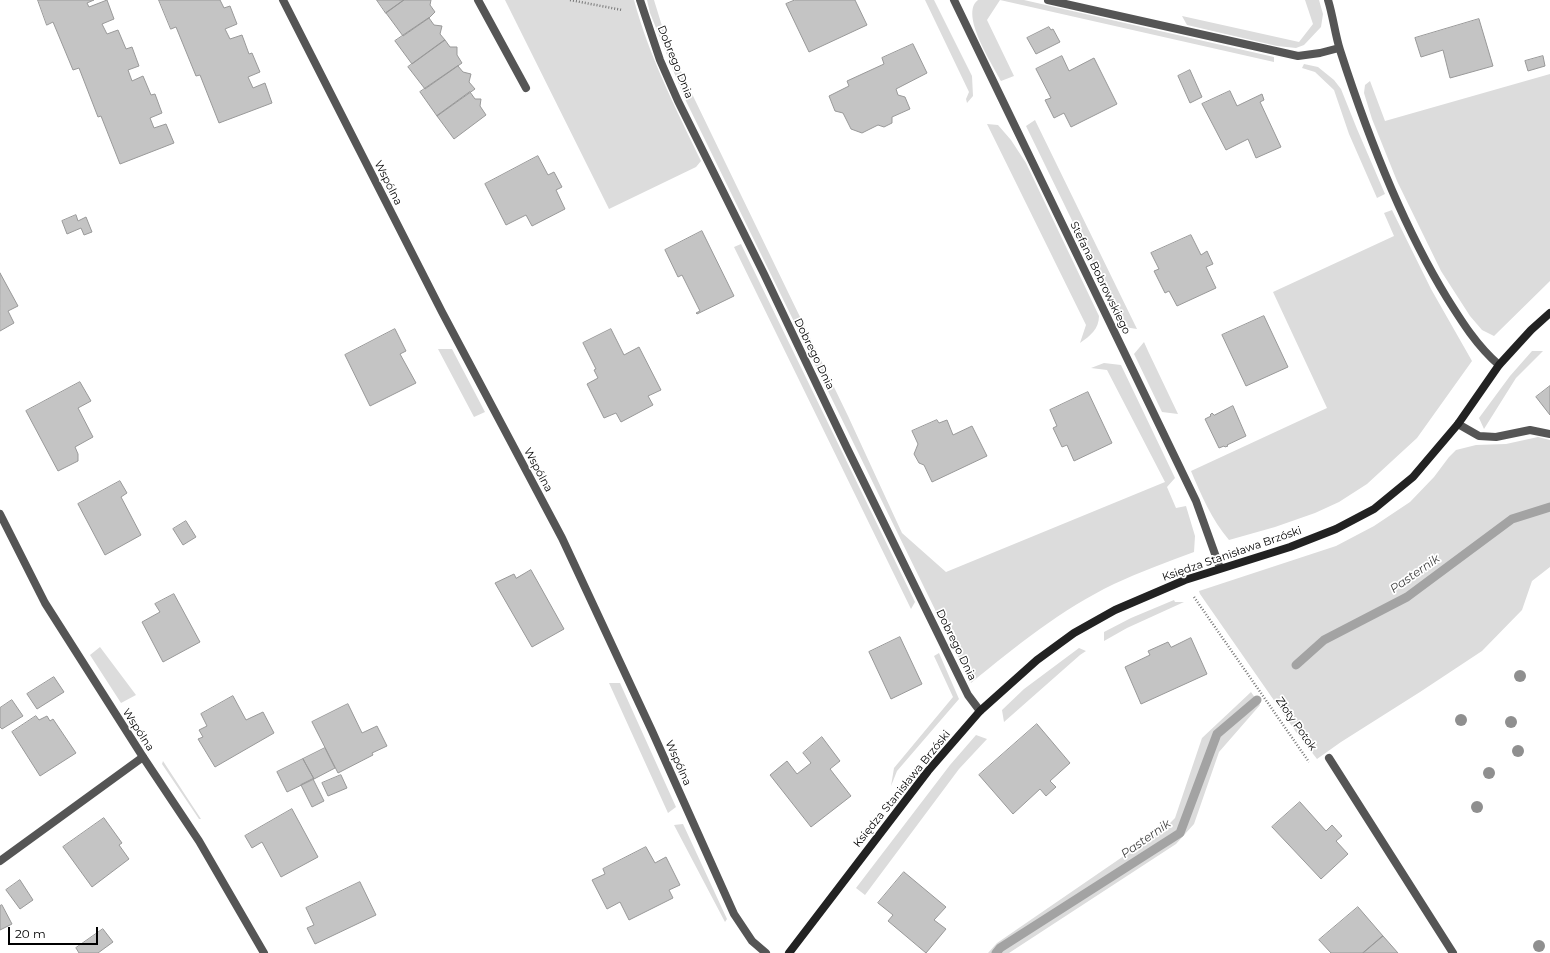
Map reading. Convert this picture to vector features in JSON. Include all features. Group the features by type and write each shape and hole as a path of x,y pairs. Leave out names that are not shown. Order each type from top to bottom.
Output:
{"street":[{"name":"Wspólna","path":"283,0 442,312 562,538 652,731 734,914 752,941 766,953"},
{"path":"478,0 526,88"},
{"name":"Dobrego Dnia","path":"640,0 660,60 678,101 764,274 846,446 968,695 980,711"},
{"name":"Stefana Bobrowskiego","path":"954,0 1196,501 1220,568"},
{"path":"1048,0 1298,56 1320,54 1339,48"},
{"path":"1328,0 1339,48 1368,132 1419,248 1438,284 1463,324 1485,353 1499,364"},
{"name":"Księdza Stanisława Brzóski","path":"789,953 928,771 980,711 1037,660 1074,633 1115,610 1185,580 1290,547 1330,532 1374,509 1413,477 1458,424 1499,364 1550,312"},
{"path":"1458,424 1479,436 1496,437 1530,430 1550,434"},
{"name":"Wspólna","path":"0,514 45,603 142,757 199,842 264,953"},
{"path":"0,861 142,757"},
{"name":"Złoty Potok","path":"1329,758 1453,953"}],"path":[{"path":"570,0 644,14"},
{"name":"Złoty Potok","path":"1185,580 1191,593 1314,768 1329,758"}],"shaded area":[{"path":"505,0 634,0 655,62 701,161 696,167 609,209"},
{"path":"647,0 654,0 662,26 679,67 848,416 902,533 946,572 1165,482 1107,370 1091,368 1104,363 1121,365 1175,478 1167,487 1176,508 1186,506 1195,536 1194,552 1114,584 1076,605 1022,642 971,683 684,97 650,13"},
{"path":"925,0 934,0 972,76 973,96 967,103 966,99 969,92"},
{"path":"978,0 1000,0 987,20 1014,76 1001,81 979,40 975,28 972,16 973,7"},
{"path":"1000,0 1024,0 1274,57 1274,62"},
{"path":"1305,0 1319,0 1323,14 1321,27 1304,45 1296,48 1277,46 1187,25 1182,16 1299,42 1313,24"},
{"path":"1304,64 1318,67 1334,80 1341,89 1385,194 1377,198 1349,134 1334,90 1315,72 1302,68"},
{"path":"1550,74 1550,281 1494,336 1482,330 1470,316 1441,271 1397,181 1372,119 1364,93 1365,85 1370,81 1385,121"},
{"path":"1035,120 1137,329 1124,327 1026,126"},
{"path":"987,124 998,125 1011,140 1026,163 1099,316 1099,321 1096,328 1080,343 1086,325"},
{"path":"1392,210 1431,289 1472,361 1417,438 1367,484 1339,502 1315,513 1275,527 1229,540 1212,516 1191,471 1327,408 1273,292 1394,236 1384,213"},
{"path":"741,244 915,602 911,609 734,247"},
{"path":"1144,342 1178,414 1162,412 1134,354"},
{"path":"438,349 452,349 485,412 474,417"},
{"path":"1532,351 1543,351 1516,378 1484,429 1479,418 1510,376"},
{"path":"1538,437 1550,440 1550,567 1532,581 1522,610 1482,651 1317,759 1296,732 1199,591 1336,546 1374,526 1410,502 1434,477 1456,450 1476,445 1506,444"},
{"path":"1174,600 1175,602 1184,602 1127,628 1104,641 1104,632 1131,618"},
{"path":"100,647 136,695 121,703 90,655"},
{"path":"1079,648 1086,651 1004,722 1002,710 1024,689"},
{"path":"939,653 959,699 897,771 891,786 894,768 953,697 934,656"},
{"path":"609,683 620,683 676,807 668,813"},
{"path":"1251,692 1260,705 1219,752 1194,824 1176,844 1009,953 988,953 997,943 1166,827 1175,818 1202,738"},
{"path":"976,735 987,739 959,769 865,895 856,888 950,765"},
{"path":"163,761 201,819 199,819 162,764"},
{"path":"683,824 727,919 725,922 674,825"}],"building":[{"path":"38,0 94,0 87,3 89,7 107,0 114,19 102,24 107,34 118,30 126,49 132,47 139,66 128,70 132,81 143,76 151,95 155,94 162,113 150,118 154,128 166,124 174,143 120,164 101,116 98,117 79,68 73,70 53,22 47,25"},
{"path":"159,0 220,0 224,8 230,6 237,24 225,29 230,39 242,35 249,54 252,53 260,72 248,77 253,88 265,83 272,103 219,123 200,75 196,76 176,27 171,29"},
{"path":"377,0 404,0 386,13"},
{"path":"404,0 431,0 430,5 435,12 403,36 386,13"},
{"path":"795,0 855,0 867,25 809,52 786,4"},
{"path":"429,18 434,25 442,26 440,34 445,40 412,64 395,41"},
{"path":"1479,19 1493,66 1450,78 1443,50 1421,57 1415,38"},
{"path":"1049,27 1051,30 1053,29 1060,42 1036,54 1027,38"},
{"path":"445,40 450,47 457,47 457,55 462,63 425,89 408,67"},
{"path":"913,44 927,73 896,89 898,95 905,97 910,109 892,117 892,123 884,127 878,125 862,133 851,129 843,113 835,111 829,96 849,86 847,81 884,64 882,58"},
{"path":"1062,56 1069,71 1094,58 1117,104 1071,127 1064,113 1054,118 1045,100 1051,98 1036,69"},
{"path":"1543,56 1545,66 1528,71 1525,61"},
{"path":"458,66 463,72 471,74 469,82 475,89 437,116 420,92"},
{"path":"1190,70 1202,97 1190,103 1178,76"},
{"path":"1230,91 1237,106 1262,94 1264,100 1260,102 1281,147 1256,158 1248,139 1226,150 1202,104"},
{"path":"470,92 475,99 481,99 480,106 486,115 454,139 437,116"},
{"path":"538,156 548,175 554,172 562,187 556,190 565,209 532,226 526,215 506,225 485,184"},
{"path":"76,215 78,221 86,217 92,232 84,235 81,228 67,234 62,221"},
{"path":"702,231 734,296 697,314 696,313 700,311 682,275 678,277 665,250"},
{"path":"1191,235 1201,255 1207,251 1213,264 1206,267 1216,288 1177,306 1169,291 1165,293 1154,271 1159,269 1151,253"},
{"path":"0,273 18,306 8,311 14,323 0,331"},
{"path":"1264,316 1288,367 1246,386 1222,335"},
{"path":"395,329 406,351 400,354 416,383 370,406 345,355"},
{"path":"611,329 624,355 639,347 661,390 648,396 653,405 621,422 616,413 604,418 587,384 598,378 594,370 596,369 583,343"},
{"path":"80,382 91,401 78,408 93,437 75,447 78,454 78,461 58,471 26,411"},
{"path":"1550,386 1550,415 1536,397"},
{"path":"1088,392 1112,443 1074,461 1067,445 1062,447 1053,428 1057,426 1050,410"},
{"path":"1233,406 1246,436 1227,445 1228,446 1219,448 1205,419 1211,416 1210,415 1212,413 1214,415"},
{"path":"937,420 939,423 947,420 953,435 972,426 987,456 932,482 924,465 919,463 914,454 918,444 912,431"},
{"path":"120,481 127,493 121,497 141,535 105,555 78,504"},
{"path":"186,521 196,537 183,545 173,529"},
{"path":"531,570 564,629 532,647 495,583 514,574 516,578"},
{"path":"174,594 200,642 163,662 142,622 160,612 155,604"},
{"path":"900,637 922,684 891,699 869,652"},
{"path":"1191,638 1207,674 1141,704 1125,667 1150,655 1148,651 1168,642 1171,647"},
{"path":"54,677 64,692 37,709 27,694"},
{"path":"233,696 246,720 263,712 274,733 215,767 198,739 203,737 199,730 207,726 201,714"},
{"path":"12,700 23,716 2,729 0,727 0,708"},
{"path":"348,704 362,733 377,726 387,746 338,773 312,722"},
{"path":"36,716 39,720 47,716 50,721 53,719 76,753 40,776 12,732"},
{"path":"1037,724 1070,763 1050,781 1056,787 1046,796 1040,789 1013,814 979,775"},
{"path":"822,737 840,761 830,769 851,796 811,827 770,775 787,761 797,774 811,763 803,753"},
{"path":"325,748 335,768 314,779 303,759"},
{"path":"303,759 314,779 287,792 277,772"},
{"path":"341,775 347,788 328,796 322,783"},
{"path":"313,779 324,801 312,807 301,785"},
{"path":"1300,802 1326,831 1332,825 1342,836 1336,841 1348,854 1321,879 1272,827"},
{"path":"292,809 318,857 281,877 262,842 252,848 245,836"},
{"path":"104,818 122,843 119,845 129,859 92,887 63,847"},
{"path":"646,847 655,863 666,857 680,885 669,890 673,898 629,920 620,902 607,909 592,880 605,874 603,869"},
{"path":"904,872 946,907 934,920 946,929 926,953 888,921 893,915 878,903"},
{"path":"20,880 33,900 20,909 6,890"},
{"path":"360,882 376,915 315,944 307,928 314,925 306,908"},
{"path":"2,905 12,924 0,930 0,906"},
{"path":"1358,907 1383,936 1363,953 1331,953 1319,940"},
{"path":"103,929 113,942 98,953 79,953 76,948"},
{"path":"1383,936 1398,953 1363,953"}],"waterway":[{"name":"Pasternik","path":"1296,665 1324,640 1407,597 1512,519 1550,507"},
{"name":"Pasternik","path":"996,953 1000,948 1180,833 1217,734 1257,700"}]}
